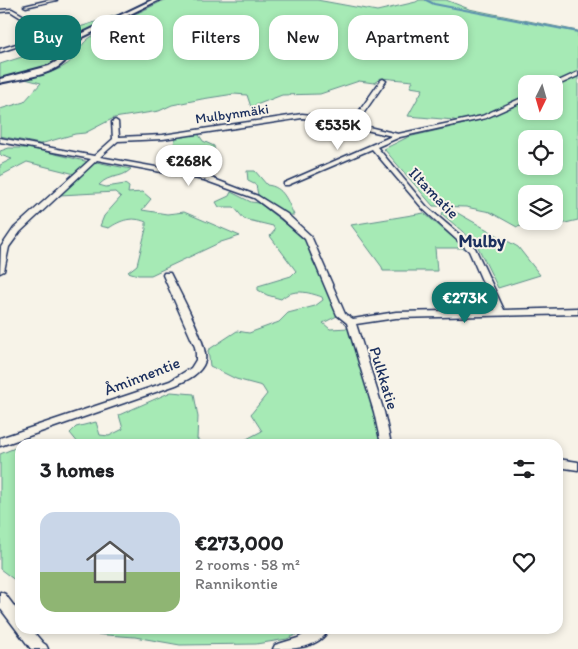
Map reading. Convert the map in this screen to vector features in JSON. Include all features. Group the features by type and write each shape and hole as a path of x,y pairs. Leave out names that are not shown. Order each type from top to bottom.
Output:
{"street":[{"path":"26,6 55,0"},
{"path":"0,81 51,67 60,62 80,36 156,0"},
{"path":"0,11 9,10 18,15"},
{"path":"0,51 15,46"},
{"path":"563,81 578,74"},
{"path":"353,125 383,81"},
{"name":"Mulbynmäki","path":"116,139 163,137 302,116 323,118 398,136 484,117 518,102"},
{"path":"0,271 5,247 17,230 116,139 115,122"},
{"path":"286,184 398,136"},
{"path":"0,140 220,182 256,197 284,216 310,241 341,315 351,322 396,315 578,310"},
{"path":"0,148 9,142"},
{"name":"Iltamatie","path":"374,147 425,208 472,250 500,311"},
{"name":"Åminnentie","path":"0,442 173,383 190,375 195,370 202,356 200,347 167,275"},
{"name":"Pulkkatie","path":"351,322 379,412 385,439"},
{"path":"563,464 578,466"},
{"path":"0,598 15,618"},
{"path":"27,634 38,648 41,649"},
{"path":"280,649 291,647 316,634"}],"green space":[{"path":"149,0 153,0 121,15 117,15"},
{"path":"164,0 317,0 377,11 419,0 446,0 469,9 578,31 578,220 563,224 563,185 518,185 517,227 490,212 466,207 433,206 384,149 408,137 465,124 454,120 408,116 423,89 410,87 413,81 381,78 374,83 359,81 320,94 282,95 251,107 247,95 234,94 202,99 172,105 159,111 114,118 85,133 40,144 0,136 0,109 24,102 41,83 25,79 50,72 72,60 81,60 81,46 91,37 91,60 163,60 163,15 133,15"},
{"path":"91,24 91,29 81,34 81,27"},
{"path":"15,59 58,60 45,69 0,79 0,64"},
{"path":"197,132 203,141 214,146 215,158 198,175 162,169 168,160 176,157 173,148 176,136"},
{"path":"9,148 30,148 89,162 75,174 27,162 0,176 0,165 12,159 0,155 0,151"},
{"path":"96,162 131,169 103,181 99,185 106,187 125,184 129,187 128,193 143,192 151,199 142,210 167,214 184,212 240,236 221,242 151,275 138,275 128,272 137,265 146,222 131,219 122,221 109,228 100,226 104,216 121,197 115,192 60,195"},
{"path":"247,171 255,171 267,185 281,191 294,215 288,215 258,195 256,185 248,181"},
{"path":"231,192 251,202 259,203 305,239 337,316 323,323 330,329 349,328 382,439 247,439 262,431 251,414 267,394 262,386 236,379 210,366 208,350 237,331 249,333 279,322 288,313 315,306 323,300 322,297 301,292 290,293 281,299 258,290 258,286 291,276 296,271 270,236 275,230 273,226 244,219 234,207 219,207 216,202 229,196"},
{"path":"454,211 518,247 540,275 498,288 476,243 442,214 443,212"},
{"path":"424,213 465,248 435,248 437,271 383,271 351,225"},
{"path":"171,392 194,394 198,417 197,439 75,439 70,433 76,427 96,422 100,435 109,436 123,429 119,415"},
{"path":"15,448 15,580 0,569 0,454"},
{"path":"92,634 298,634 287,639 256,644 180,645 135,637"}],"waterway":[{"path":"426,0 434,4 578,32"}],"district":[{"name":"Mulby","path":"482,241"}]}
